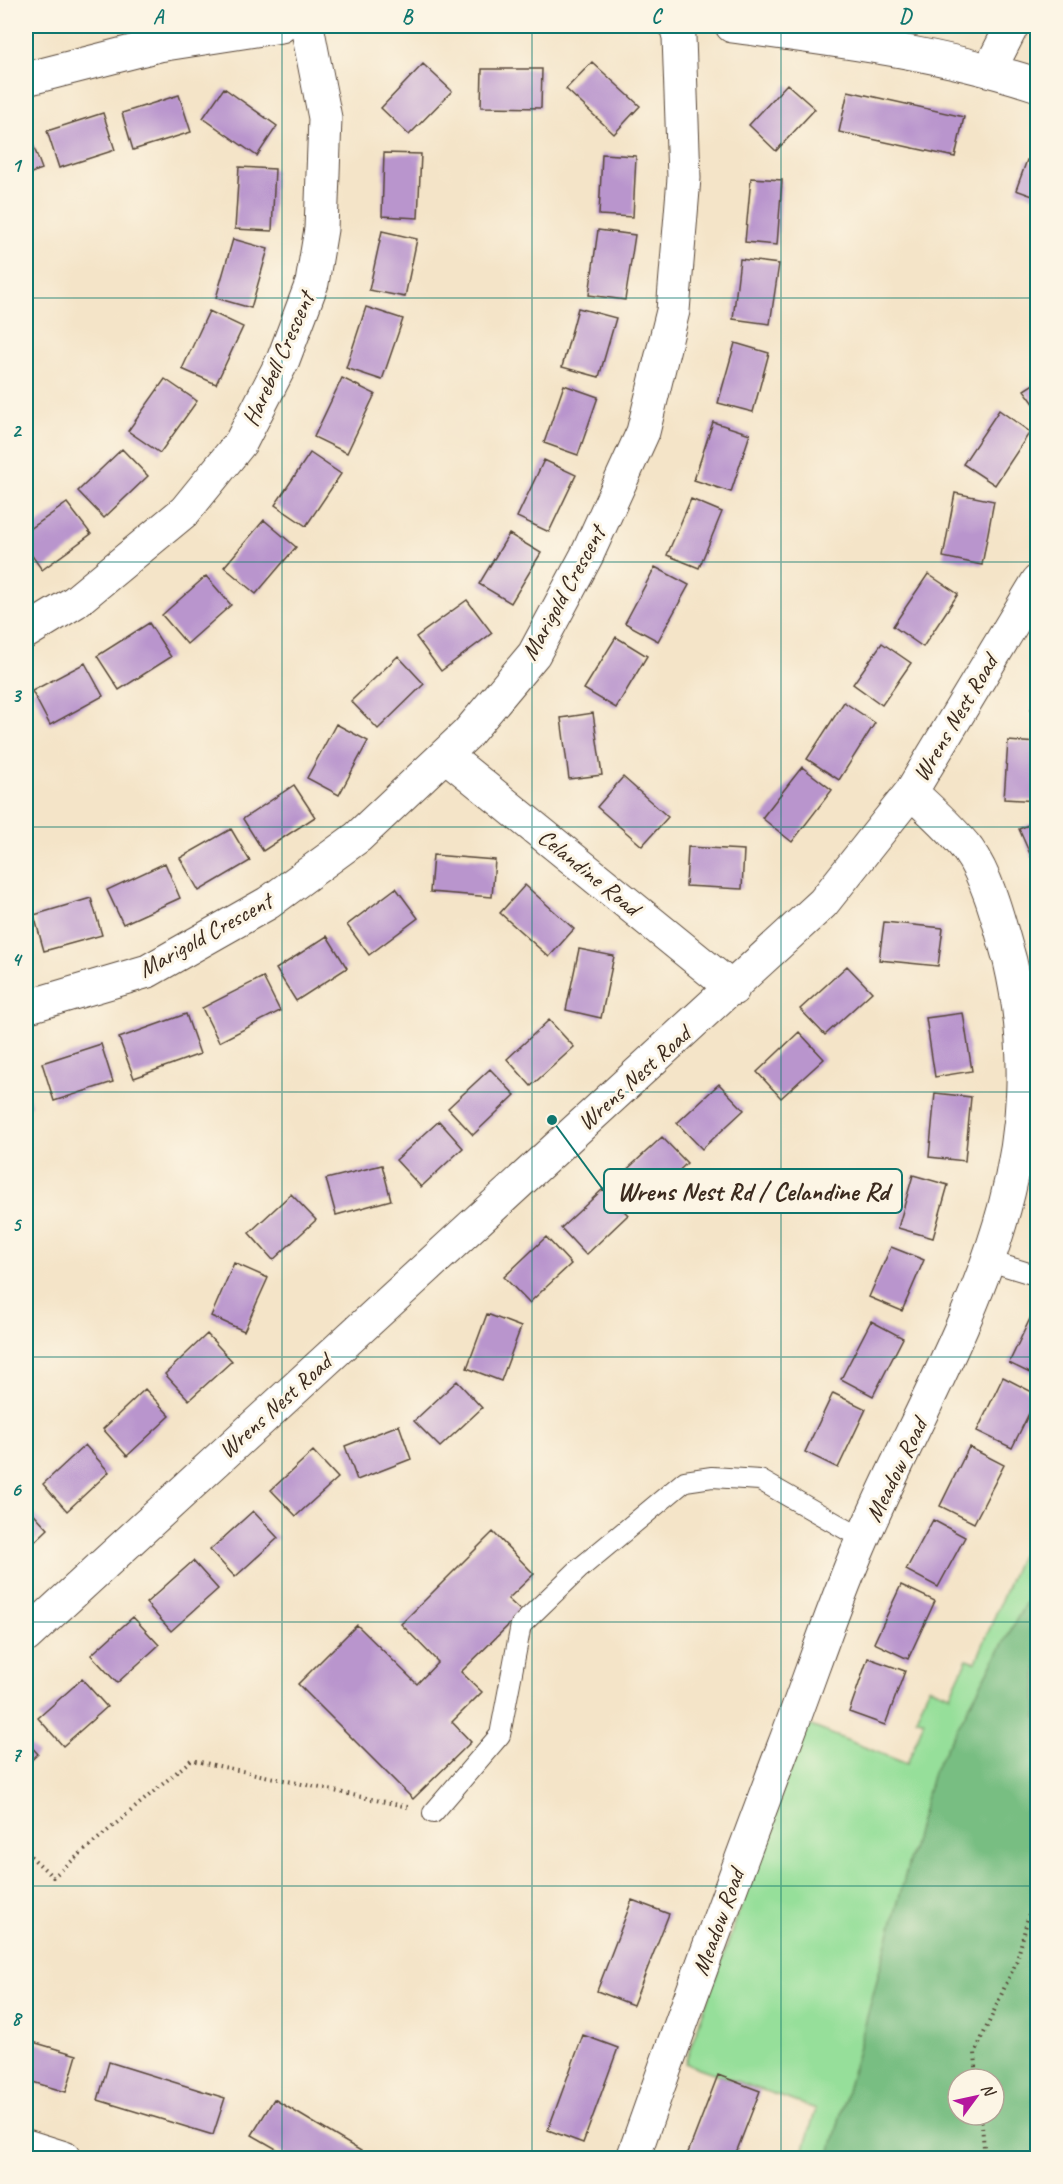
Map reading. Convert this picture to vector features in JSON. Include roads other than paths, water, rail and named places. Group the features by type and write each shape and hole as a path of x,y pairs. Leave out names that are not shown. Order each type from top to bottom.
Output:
{"street":[{"path":"26,79 159,45 281,26"},
{"name":"Harebell Crescent","path":"26,632 75,602 184,511 241,442 283,360 312,283 321,229 325,118 307,26"},
{"name":"Marigold Crescent","path":"26,1007 148,971 268,903 358,837 468,734 534,654 587,555 643,432 673,310 684,178 679,37 676,26"},
{"path":"732,26 864,45 990,69 1038,85"},
{"path":"990,69 1012,26"},
{"name":"Wrens Nest Road","path":"26,1636 733,989 823,903 911,792 1038,581"},
{"name":"Celandine Road","path":"445,755 733,989"},
{"name":"Meadow Road","path":"633,2158 736,1871 863,1539 980,1298 1004,1230 1027,1128 1030,1086 1019,991 996,912 970,854 947,826 911,792"},
{"path":"26,2146 64,2158"}],"lane":[{"path":"993,1262 1038,1276"},
{"path":"433,1812 500,1735 520,1625 579,1569 685,1481 712,1477 760,1480 863,1539"}],"place":[{"name":"Wrens Nest Rd / Celandine Rd","path":"552,1120"}]}
